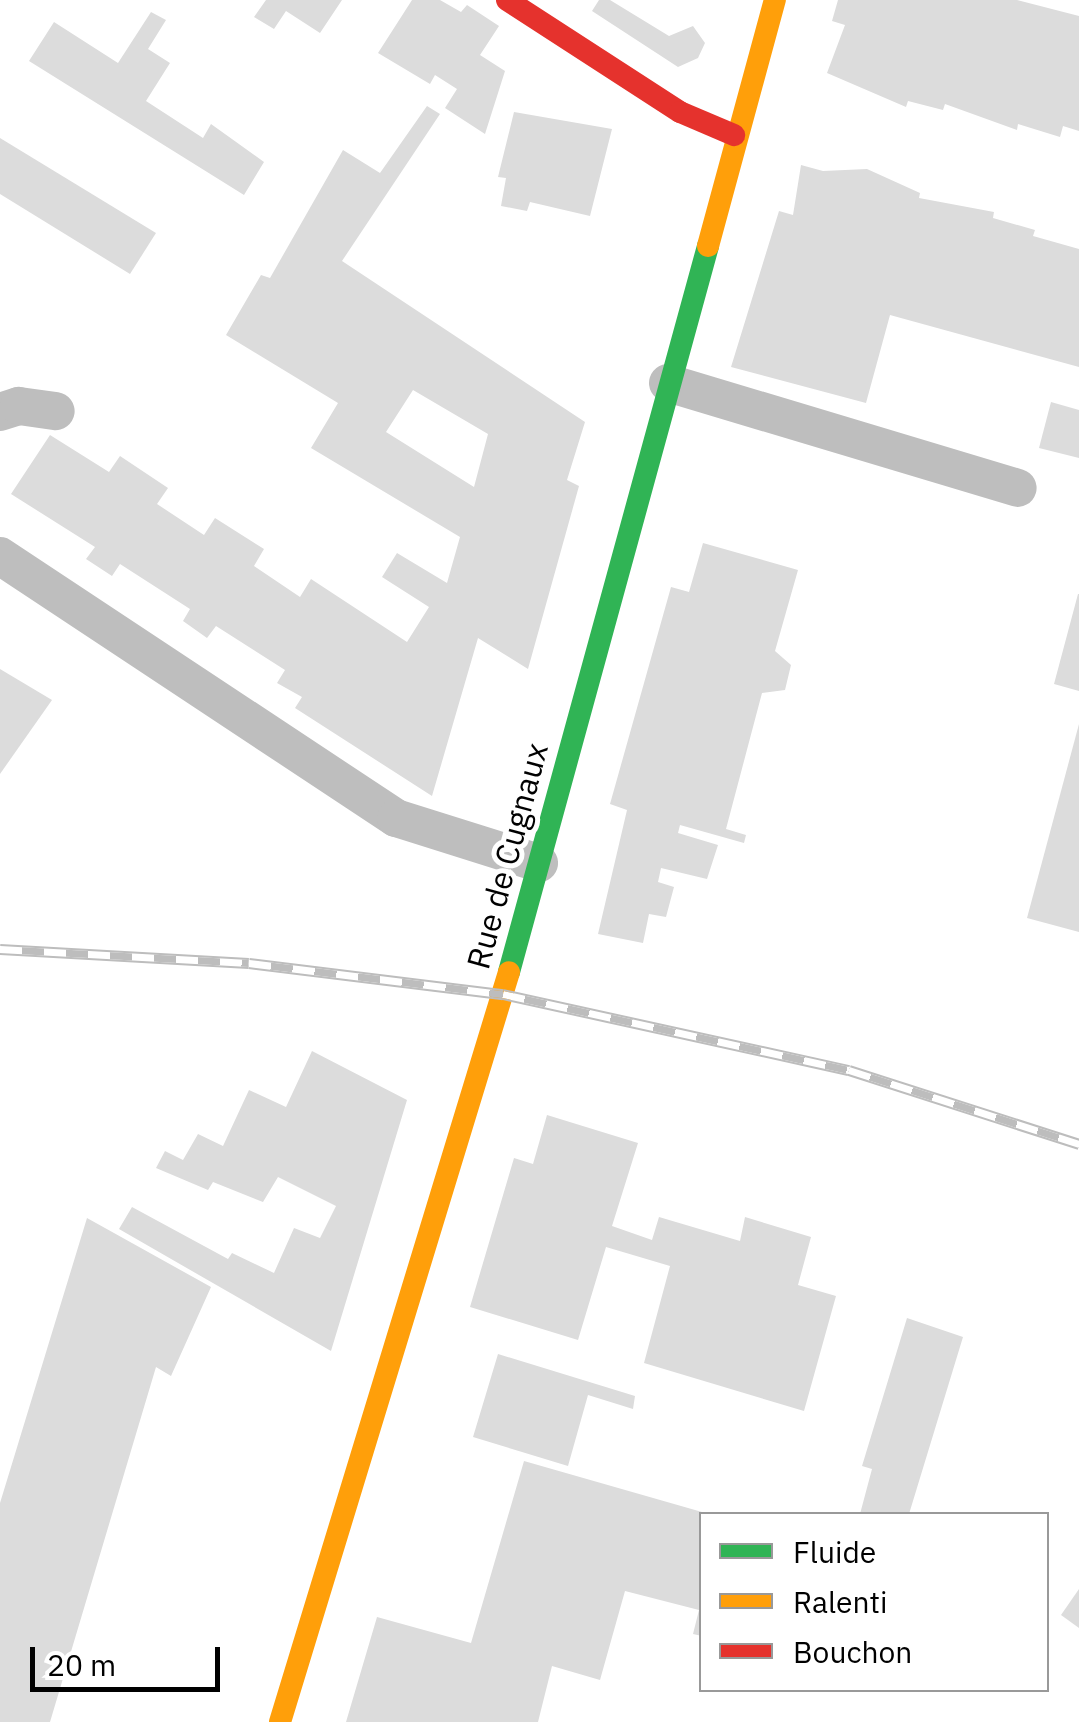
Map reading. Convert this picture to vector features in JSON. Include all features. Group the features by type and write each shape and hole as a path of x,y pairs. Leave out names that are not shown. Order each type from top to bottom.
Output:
{"street":[{"path":"507,0 680,112 734,135"},
{"name":"Rue de Cugnaux","path":"280,1722 539,862 734,135 775,0"}],"lane":[{"path":"668,383 1018,488"},
{"path":"0,412 19,406 56,411"},
{"path":"0,556 396,818 539,862"}],"building":[{"path":"266,0 342,0 320,33 286,11 274,29 254,17"},
{"path":"412,0 440,0 461,12 467,5 499,26 480,55 505,71 485,134 445,108 457,89 435,75 430,84 378,53"},
{"path":"599,0 610,0 669,36 693,26 705,43 698,58 678,67 592,11"},
{"path":"838,0 1017,0 1079,16 1079,131 1063,126 1060,137 1018,124 1017,130 945,104 943,110 908,101 906,107 827,73 845,25 832,21"},
{"path":"151,12 166,20 148,49 170,63 146,101 203,138 211,124 264,162 244,195 29,61 54,22 118,63"},
{"path":"427,106 440,114 342,261 585,422 567,480 579,486 528,669 478,638 432,796 295,708 302,697 277,683 285,670 216,626 207,638 183,621 190,609 120,564 112,576 86,559 95,547 11,494 50,435 109,472 120,456 168,488 157,504 204,535 215,518 264,549 254,566 300,597 311,579 407,642 429,607 382,577 397,553 447,583 460,537 311,448 338,403 226,335 261,275 270,278 343,150 380,173","holes":["413,390 488,434 474,487 386,432"]},
{"path":"514,112 612,129 590,216 530,202 527,211 501,206 506,178 498,177"},
{"path":"0,138 156,233 130,274 0,194"},
{"path":"801,165 823,171 867,169 920,193 919,198 994,212 993,218 1035,230 1033,236 1079,249 1079,367 890,315 866,403 731,367 779,211 793,215"},
{"path":"1051,402 1079,410 1079,458 1039,448"},
{"path":"703,543 798,570 775,651 791,665 785,690 762,693 726,829 746,835 744,843 680,825 678,833 718,845 707,879 661,868 658,882 674,887 666,917 649,914 643,943 598,934 627,810 610,804 671,587 689,592"},
{"path":"1079,594 1079,691 1054,684"},
{"path":"0,669 52,700 0,774"},
{"path":"1079,724 1079,932 1027,918"},
{"path":"312,1051 407,1100 331,1351 119,1229 132,1207 228,1259 232,1253 274,1273 294,1228 320,1238 336,1206 278,1177 263,1202 213,1182 208,1190 156,1168 165,1151 183,1160 198,1134 223,1146 249,1090 286,1107"},
{"path":"547,1115 638,1143 612,1226 652,1240 659,1217 740,1241 745,1217 811,1237 798,1285 836,1296 804,1411 644,1363 670,1266 606,1247 578,1340 470,1307 514,1158 533,1164"},
{"path":"87,1218 211,1287 171,1376 156,1367 50,1722 0,1722 0,1503"},
{"path":"907,1318 963,1337 910,1512 861,1512 872,1469 862,1466"},
{"path":"498,1354 635,1396 633,1409 588,1395 568,1466 473,1437"},
{"path":"524,1461 702,1512 699,1610 625,1591 600,1680 552,1666 538,1722 346,1722 377,1617 471,1643"},
{"path":"1079,1589 1079,1628 1061,1615"},
{"path":"699,1610 699,1635 693,1634"}],"railway":[{"path":"0,949 249,963 503,994 849,1070 1079,1144"}],"traffic: fast":[{"path":"509,972 708,246"}],"traffic: slow":[{"path":"708,246 775,0"},
{"path":"280,1722 509,972"}],"traffic: jam":[{"path":"507,0 680,112 734,135"}]}
